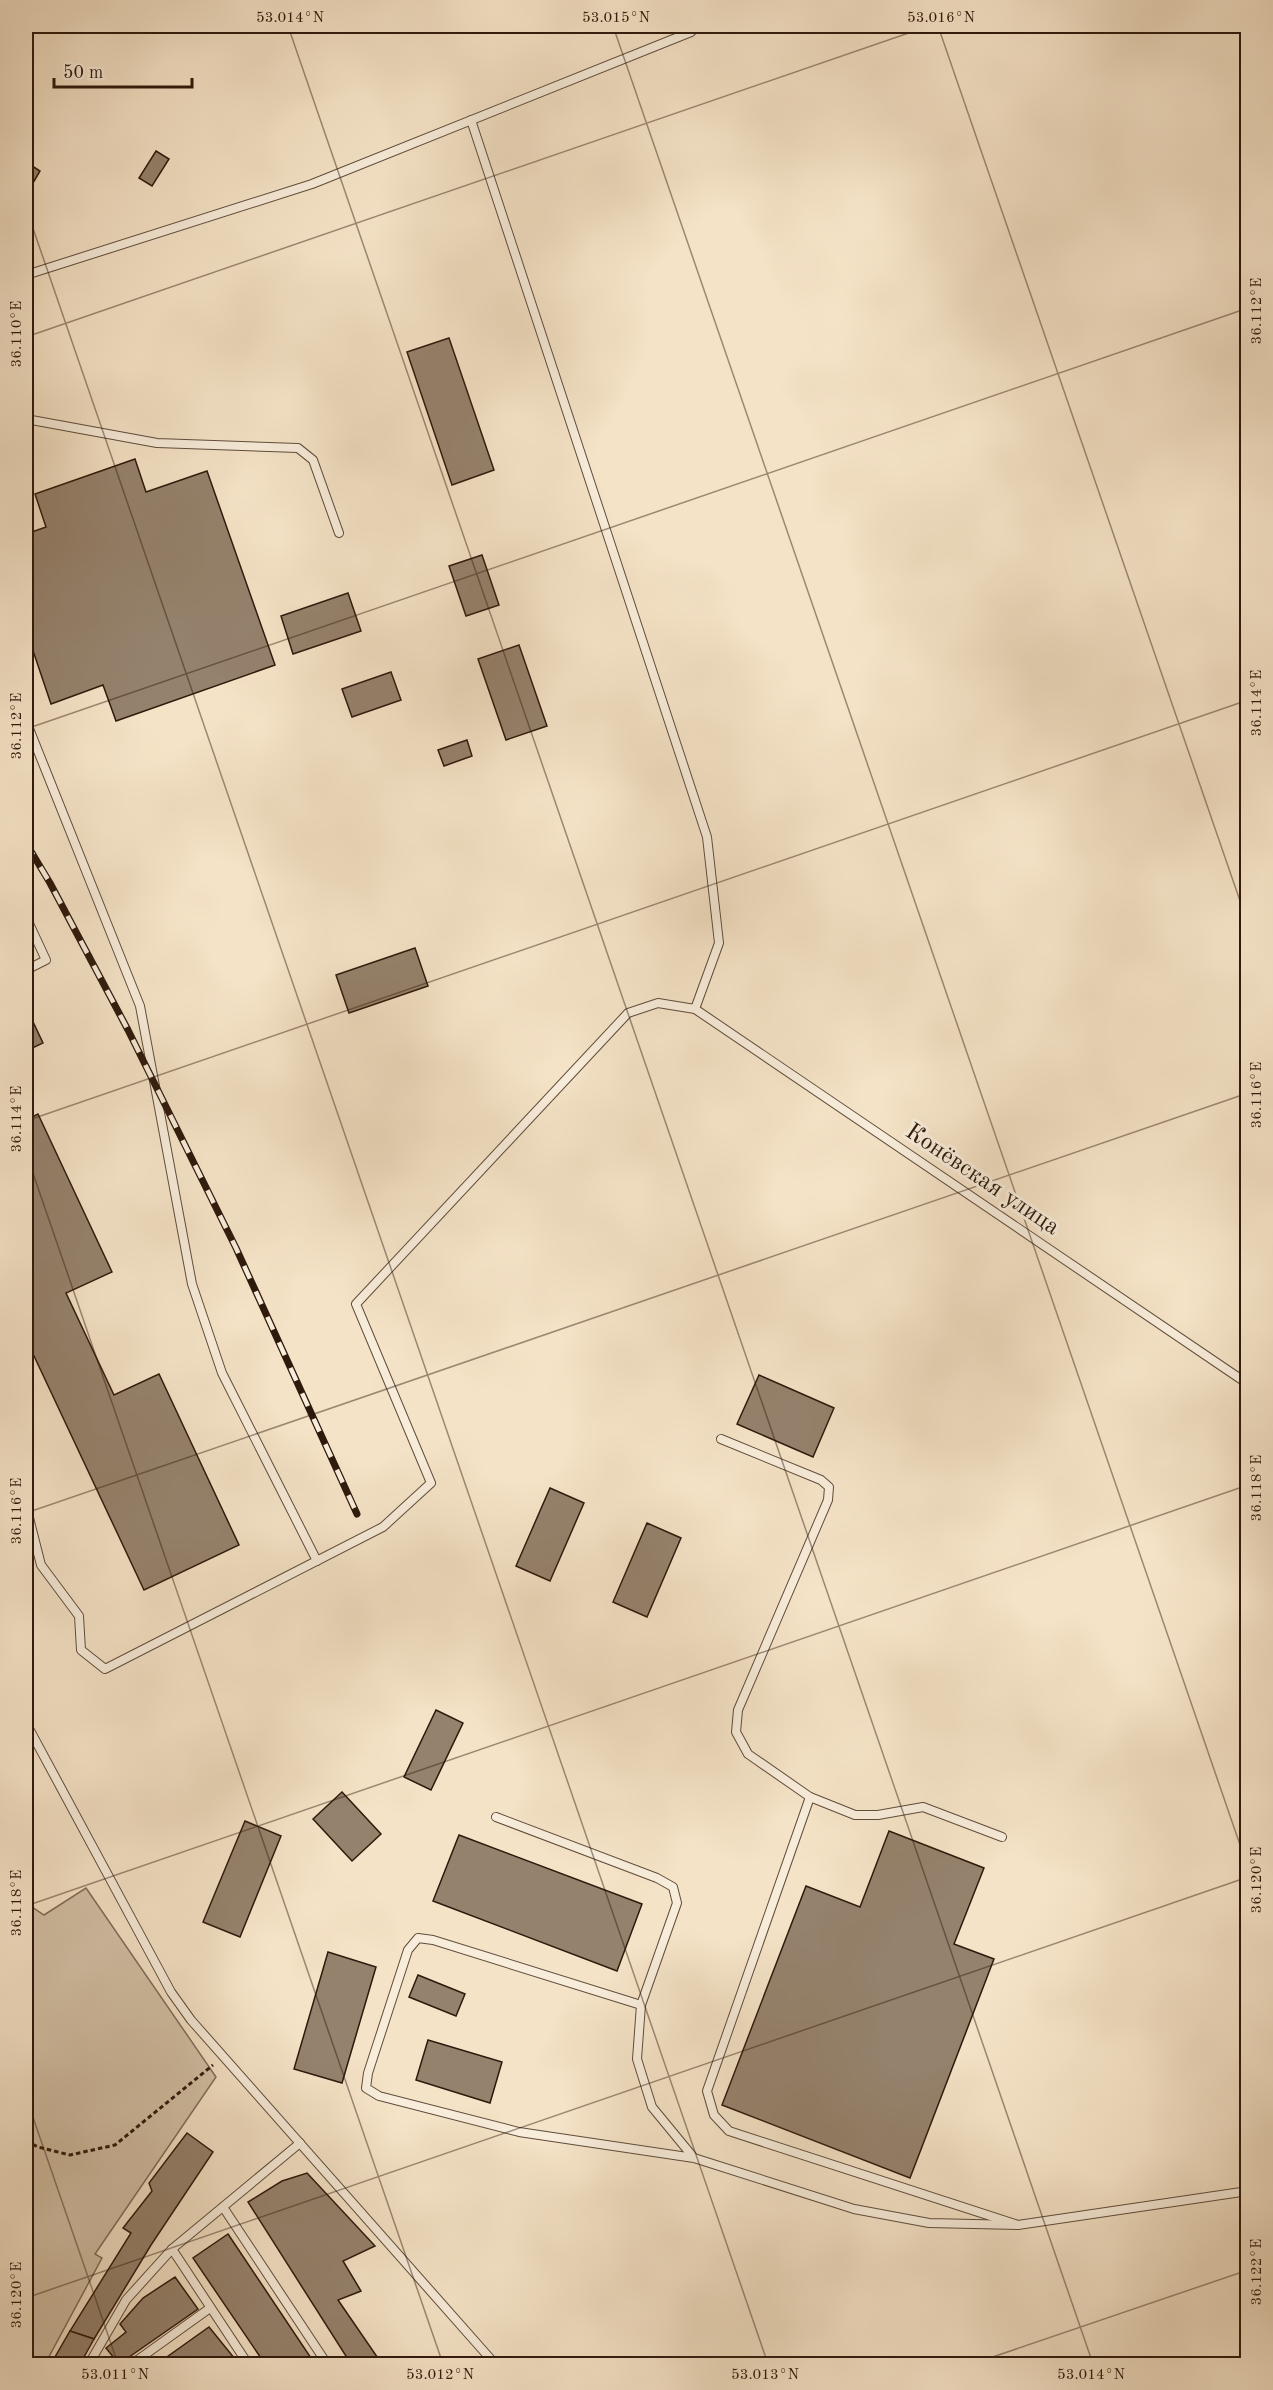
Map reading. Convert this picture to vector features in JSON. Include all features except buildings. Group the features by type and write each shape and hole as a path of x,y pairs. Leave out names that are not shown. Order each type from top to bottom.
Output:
{"lane":[{"path":"26,275 312,184 691,32 697,26"},
{"path":"26,1506 41,1565 79,1616 81,1650 105,1669 384,1527 431,1483 356,1304 628,1013 658,1003 695,1009 719,943 707,837 471,120"},
{"path":"26,419 157,443 298,448 313,460 339,533"},
{"path":"26,721 140,1006 192,1284 222,1373 317,1561"},
{"path":"26,917 46,960 26,970"},
{"name":"Конёвская улица","path":"695,1009 1248,1384"},
{"path":"721,1439 821,1480 829,1487 828,1500 738,1710 736,1732 748,1754 810,1797 855,1815 878,1815 923,1807 1002,1837"},
{"path":"26,1723 171,1992 191,2020 495,2364"},
{"path":"810,1797 707,2091 714,2115 729,2131 1018,2225"},
{"path":"496,1817 657,1878 673,1887 677,1903 641,2005 637,2059 652,2107 694,2158"},
{"path":"641,2005 418,1938 408,1950 368,2073 366,2088 379,2096 519,2132 694,2158 854,2209 929,2223 1018,2225 1248,2191"},
{"path":"89,2364 126,2300 172,2249 300,2143"},
{"path":"223,2207 327,2364"},
{"path":"172,2249 248,2364"},
{"path":"132,2364 210,2308"}],"path":[{"path":"26,2141 38,2147 70,2155 115,2145 223,2056"}],"shaded area":[{"path":"86,1888 216,2077 95,2254 102,2258 45,2364 26,2364 26,1903 44,1915"}],"railway":[{"path":"26,843 50,883 128,1030 236,1248 357,1514"}]}
